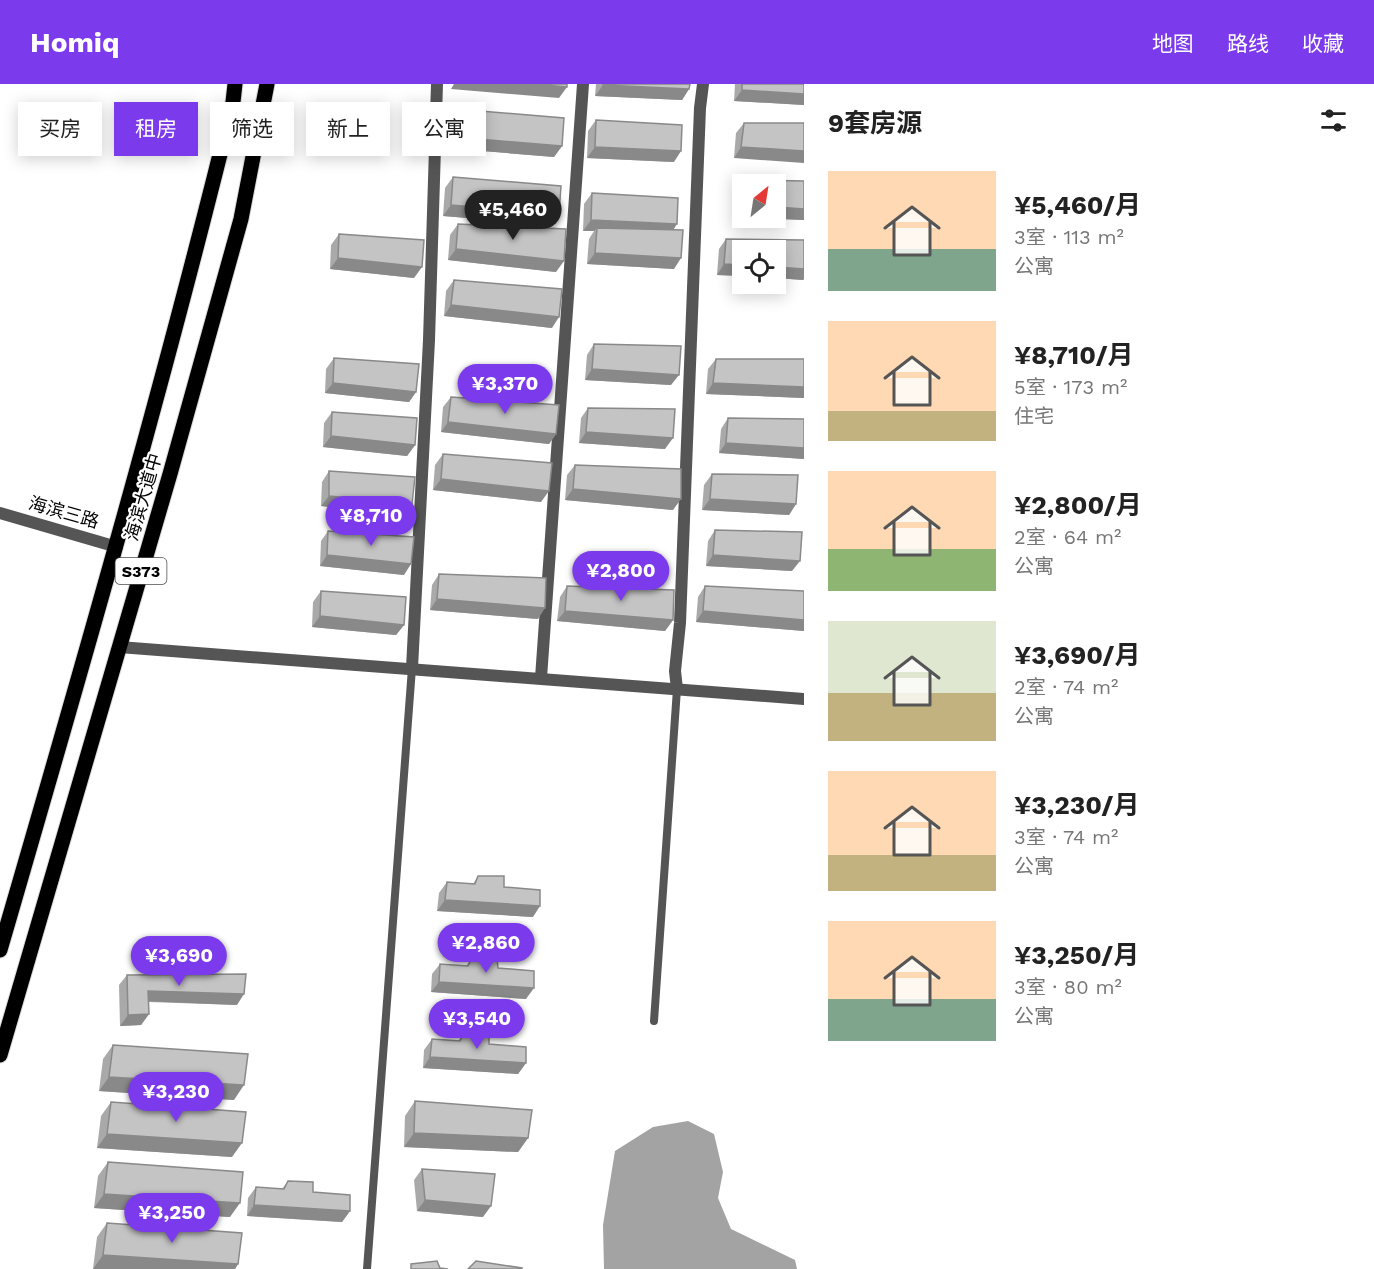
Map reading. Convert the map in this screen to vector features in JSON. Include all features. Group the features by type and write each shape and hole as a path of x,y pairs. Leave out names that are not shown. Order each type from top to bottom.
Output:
{"main road":[{"name":"海滨大道中","path":"0,950 117,547 186,295 233,102 235,84"},
{"name":"海滨大道中","path":"0,1055 241,219 267,84"}],"street":[{"path":"412,668 429,340 437,84"},
{"path":"541,678 583,84"},
{"path":"677,689 675,671 681,611 700,108 703,84"},
{"name":"海滨三路","path":"0,513 117,547"},
{"path":"119,647 804,699"}],"lane":[{"path":"367,1269 412,668"},
{"path":"654,1021 677,689"}],"shaded area":[{"path":"688,1121 714,1134 723,1172 718,1198 731,1229 795,1260 797,1269 604,1269 603,1225 615,1151 653,1127"}],"building":[{"path":"535,84 567,84 567,87"},
{"path":"603,84 690,84 689,89"},
{"path":"742,84 804,84 804,94 742,90"},
{"path":"486,112 564,118 562,146 486,140"},
{"path":"596,120 682,125 681,151 595,147"},
{"path":"744,123 804,123 804,151 741,147"},
{"path":"453,177 561,186 559,214 451,205"},
{"path":"786,181 804,181 804,209 786,208"},
{"path":"592,193 678,198 677,224 591,220"},
{"path":"458,224 566,229 564,261 456,249"},
{"path":"597,228 683,230 681,258 595,253"},
{"path":"339,234 424,240 422,267 338,258"},
{"path":"726,239 804,240 804,269 786,268 786,240 732,240 732,264 724,264"},
{"path":"454,280 562,289 559,317 451,305"},
{"path":"594,344 681,346 679,375 592,369"},
{"path":"334,358 419,364 416,392 333,383"},
{"path":"716,359 804,359 804,387 713,383"},
{"path":"451,397 559,405 556,434 448,422"},
{"path":"588,408 675,409 673,438 586,432"},
{"path":"332,412 417,418 415,445 331,436"},
{"path":"728,418 804,419 804,448 726,443"},
{"path":"443,454 552,463 549,491 441,479"},
{"path":"575,465 681,469 681,499 573,489"},
{"path":"329,471 415,477 412,504 329,496"},
{"path":"712,474 798,475 796,504 710,499"},
{"path":"715,530 802,532 800,561 713,555"},
{"path":"328,531 414,537 411,564 327,555"},
{"path":"439,574 546,578 545,608 437,599"},
{"path":"567,586 674,590 673,620 565,611"},
{"path":"705,586 804,591 804,620 703,611"},
{"path":"321,591 406,597 404,625 320,616"},
{"path":"478,876 504,876 504,887 540,890 540,906 445,900 447,882 475,884"},
{"path":"472,958 497,958 498,968 534,971 534,988 439,982 440,964 468,966"},
{"path":"246,974 244,994 148,991 149,1014 128,1015 127,975"},
{"path":"464,1033 489,1033 489,1044 526,1047 526,1063 430,1057 432,1039 460,1041"},
{"path":"113,1045 248,1054 244,1085 109,1077"},
{"path":"415,1101 532,1110 528,1138 414,1133"},
{"path":"111,1102 246,1112 242,1143 107,1134"},
{"path":"108,1162 243,1172 240,1203 104,1194"},
{"path":"422,1169 495,1174 491,1206 425,1200"},
{"path":"288,1181 313,1182 313,1192 350,1195 350,1211 254,1205 256,1187 284,1189"},
{"path":"107,1223 242,1233 238,1264 103,1255"},
{"path":"437,1261 440,1268 448,1269 411,1269 411,1264"},
{"path":"476,1261 522,1268 522,1269 468,1269"}]}
